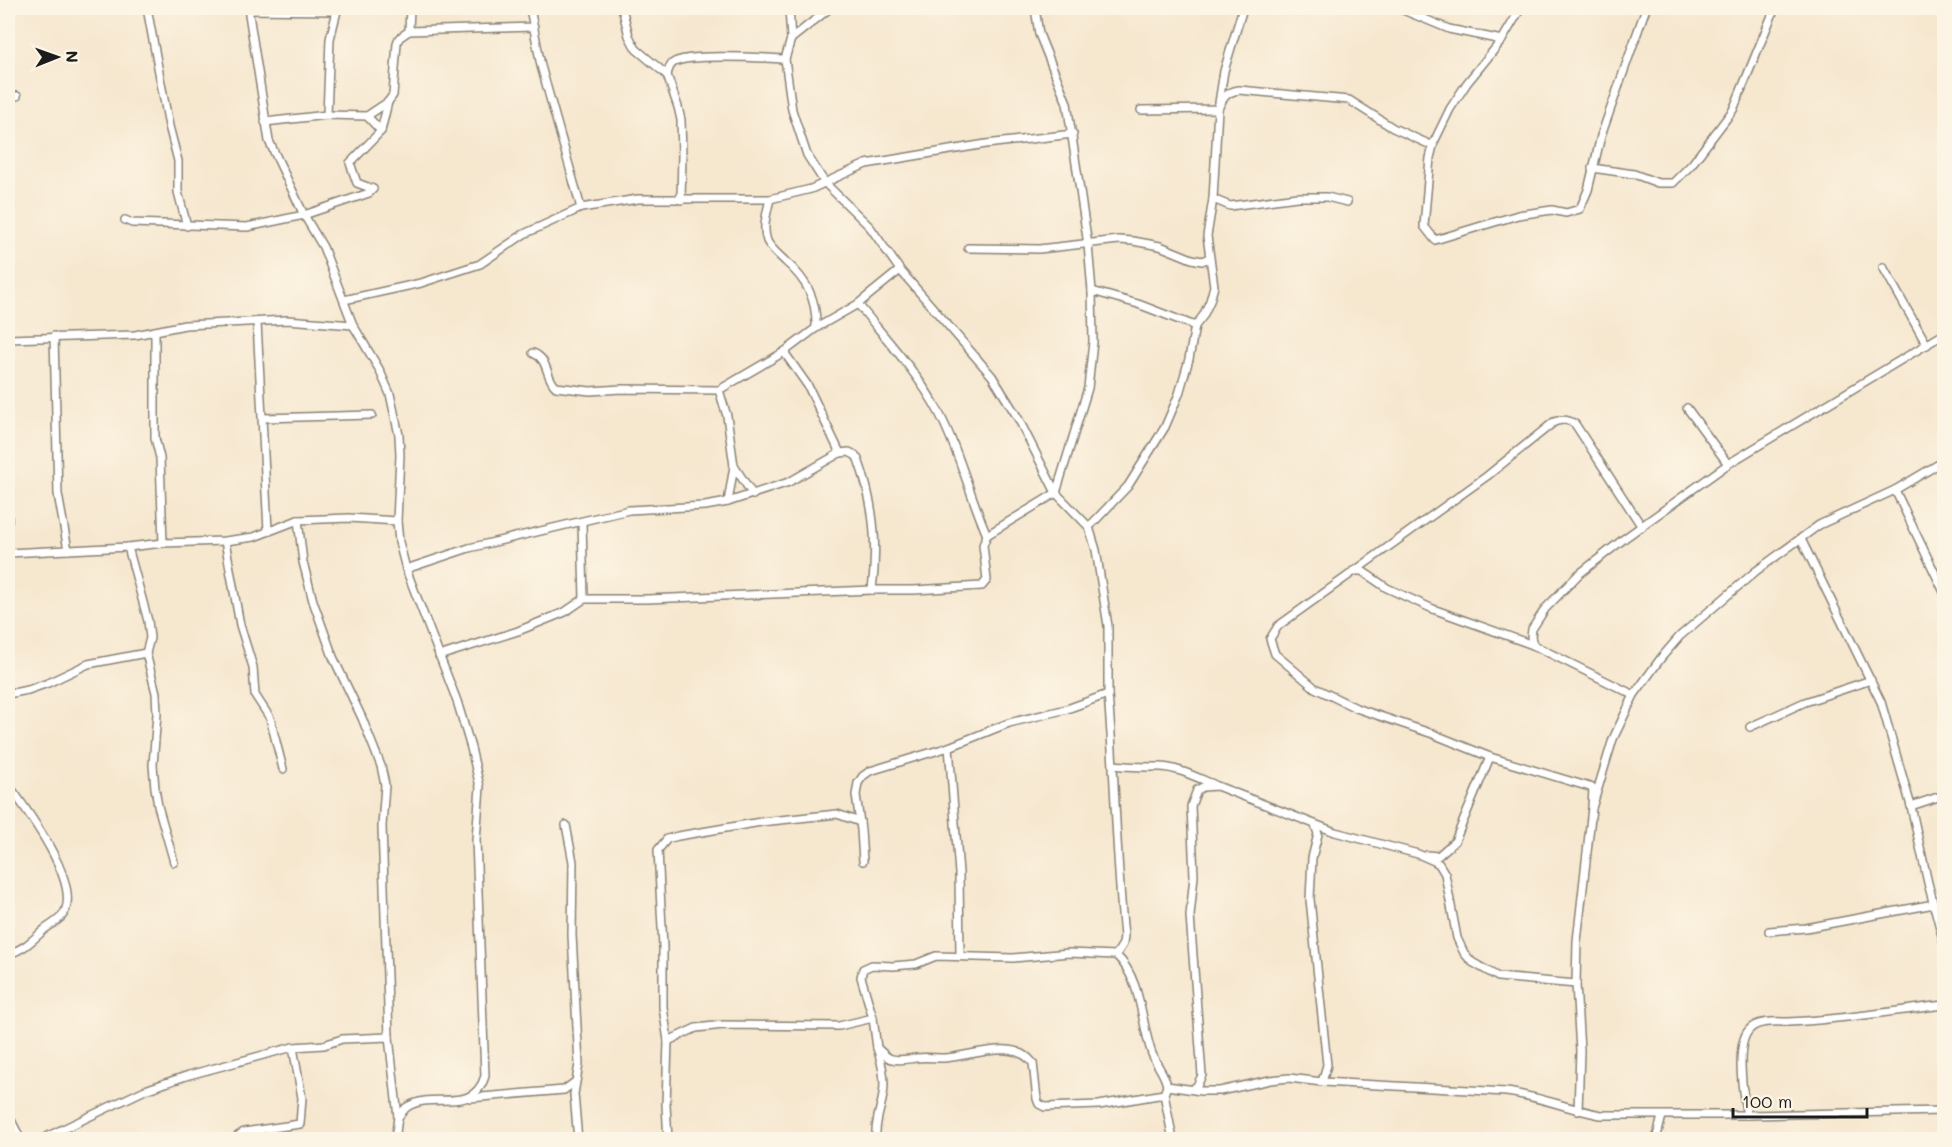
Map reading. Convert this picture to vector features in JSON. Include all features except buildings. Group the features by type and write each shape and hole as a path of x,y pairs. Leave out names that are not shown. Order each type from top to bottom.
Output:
{"street":[{"path":"147,8 169,126 178,161 178,192 187,226"},
{"path":"409,31 410,8"},
{"path":"530,8 541,66 581,208"},
{"path":"622,8 629,36 636,49 667,75"},
{"path":"789,8 791,39 785,59 792,110 807,155 825,183 870,226 900,270 992,376 1018,418 1056,493 1089,527 1099,568 1108,626 1108,694 1114,765 1117,859 1124,936 1123,944 1116,955"},
{"path":"791,39 830,8"},
{"path":"439,656 518,631 565,612 584,599 647,599 872,590 914,591 982,586 987,580 983,545 987,535 1056,493 1088,388 1093,342 1088,245 1073,134 1067,103 1039,34 1035,8"},
{"path":"1089,527 1128,486 1165,427 1179,394 1195,326 1203,316 1214,286 1207,236 1213,200 1218,109 1224,71 1243,8"},
{"path":"1398,8 1449,28 1502,40"},
{"path":"1521,8 1502,40 1467,83 1441,127 1433,146 1424,226 1435,240 1518,215 1552,210 1566,213 1580,209 1588,190 1601,136 1646,8"},
{"path":"1592,168 1634,174 1658,183 1673,183 1692,164 1733,110 1774,8"},
{"path":"1939,8 1944,9"},
{"path":"327,116 330,39 338,9 248,9 269,141 304,215 323,247 354,325 379,369 390,394 399,435 397,520 399,542 406,569 457,701 480,787 476,840 485,1076 479,1092 462,1099"},
{"path":"125,219 132,223 247,227 304,215 369,193 373,189 357,183 350,163 381,132 388,102 395,88 399,39 409,31 534,27"},
{"path":"681,200 681,120 667,75 668,69 674,62 698,57 785,59"},
{"path":"1218,109 1230,91 1239,90 1349,100 1393,128 1433,146"},
{"path":"8,96 17,96"},
{"path":"265,122 327,116 367,116 388,102"},
{"path":"1140,110 1218,109"},
{"path":"367,116 381,132"},
{"path":"344,300 420,283 480,264 524,234 581,208 638,199 770,199 811,189 866,164 986,144 1073,134"},
{"path":"1213,200 1230,206 1297,197 1328,197 1347,202"},
{"path":"770,199 765,221 767,241 808,286 816,313 816,328"},
{"path":"968,248 1039,249 1119,240 1160,246 1202,261 1209,258"},
{"path":"1883,267 1927,345"},
{"path":"533,353 544,360 552,384 556,387 590,391 621,388 718,390 784,352 816,328 858,304 900,270"},
{"path":"1092,291 1138,304 1195,326"},
{"path":"858,304 917,379 938,411 955,448 973,504 987,535"},
{"path":"8,339 135,334 185,325 287,320 354,325"},
{"path":"257,323 268,530"},
{"path":"155,332 155,438 160,458 164,543"},
{"path":"1533,645 1532,629 1545,609 1578,575 1642,526 1728,464 1944,334"},
{"path":"54,336 58,494 68,550"},
{"path":"784,352 808,386 840,453"},
{"path":"718,390 727,416 734,466 728,502"},
{"path":"1687,408 1728,464"},
{"path":"263,418 372,415"},
{"path":"1593,788 1490,757 1433,734 1356,708 1315,688 1275,654 1270,639 1273,631 1487,476 1560,419 1570,420 1575,424 1642,526"},
{"path":"406,569 469,548 629,510 705,506 728,502 789,482 840,453 849,452 858,459 872,502 875,549 872,590"},
{"path":"1592,808 1613,739 1634,695 1680,636 1756,571 1819,525 1895,490 1944,461"},
{"path":"734,466 753,495"},
{"path":"1895,490 1941,576 1944,592"},
{"path":"8,507 8,523"},
{"path":"8,553 225,541 254,537 298,520 349,518 397,520"},
{"path":"298,520 303,562 314,601 333,657 370,737 381,766 385,785 382,826 388,1037 398,1118 395,1140"},
{"path":"582,522 584,599"},
{"path":"1801,539 1881,702 1911,806 1944,943"},
{"path":"225,541 240,625 253,667 255,695 270,718 284,769"},
{"path":"128,547 148,621 150,638 146,653 156,693 153,765 155,788 174,862"},
{"path":"1353,571 1362,571 1387,588 1433,609 1533,645 1634,695"},
{"path":"8,694 28,690 88,664 146,653"},
{"path":"1750,727 1805,702 1870,680"},
{"path":"863,861 856,795 858,783 870,771 949,747 1009,723 1067,709 1108,694"},
{"path":"949,747 959,873 960,956"},
{"path":"1114,765 1142,768 1162,767 1174,770 1335,832 1418,854 1438,856 1455,841 1490,757"},
{"path":"1578,1111 1580,1051 1575,984 1577,941 1593,788 1597,777 1601,778"},
{"path":"8,784 36,824 60,867 67,890 68,903 63,915 34,940 21,950 8,954"},
{"path":"1192,1089 1197,1086 1202,1075 1190,916 1194,876 1191,806 1197,790 1217,786"},
{"path":"1911,806 1944,795"},
{"path":"668,1140 666,1105 668,1041 663,1007 663,947 658,850 667,839 678,836 761,822 837,814 860,822"},
{"path":"566,825 573,862 572,935 579,1064 574,1094 578,1140"},
{"path":"1315,825 1318,840 1311,866 1310,899 1327,1065 1322,1082"},
{"path":"1318,840 1335,832"},
{"path":"1418,854 1439,864 1445,874 1457,938 1464,953 1472,962 1489,974 1498,977 1575,984"},
{"path":"1769,931 1806,928 1934,904"},
{"path":"876,1132 877,1116 884,1093 882,1065 873,1018 861,977 863,969 872,965 915,964 936,956 1012,958 1069,953 1116,955 1128,970 1152,1053 1165,1078 1167,1086 1164,1094 1173,1140"},
{"path":"1747,1115 1743,1095 1742,1046 1745,1034 1751,1026 1944,1005"},
{"path":"668,1041 696,1028 724,1025 839,1026 873,1018"},
{"path":"40,1140 145,1090 199,1072 293,1047 324,1045 342,1040 388,1037"},
{"path":"232,1140 244,1132 300,1124 302,1098 293,1047"},
{"path":"877,1048 889,1058 896,1060 946,1058 976,1052 1022,1053 1033,1063 1037,1099 1039,1104 1045,1107 1099,1105 1164,1094"},
{"path":"1167,1086 1220,1091 1289,1078 1322,1082 1506,1092 1528,1095 1578,1111 1601,1115 1944,1111"},
{"path":"398,1118 406,1107 418,1103 564,1090 575,1082"},
{"path":"8,1114 21,1140"},
{"path":"1656,1140 1662,1116"}]}
